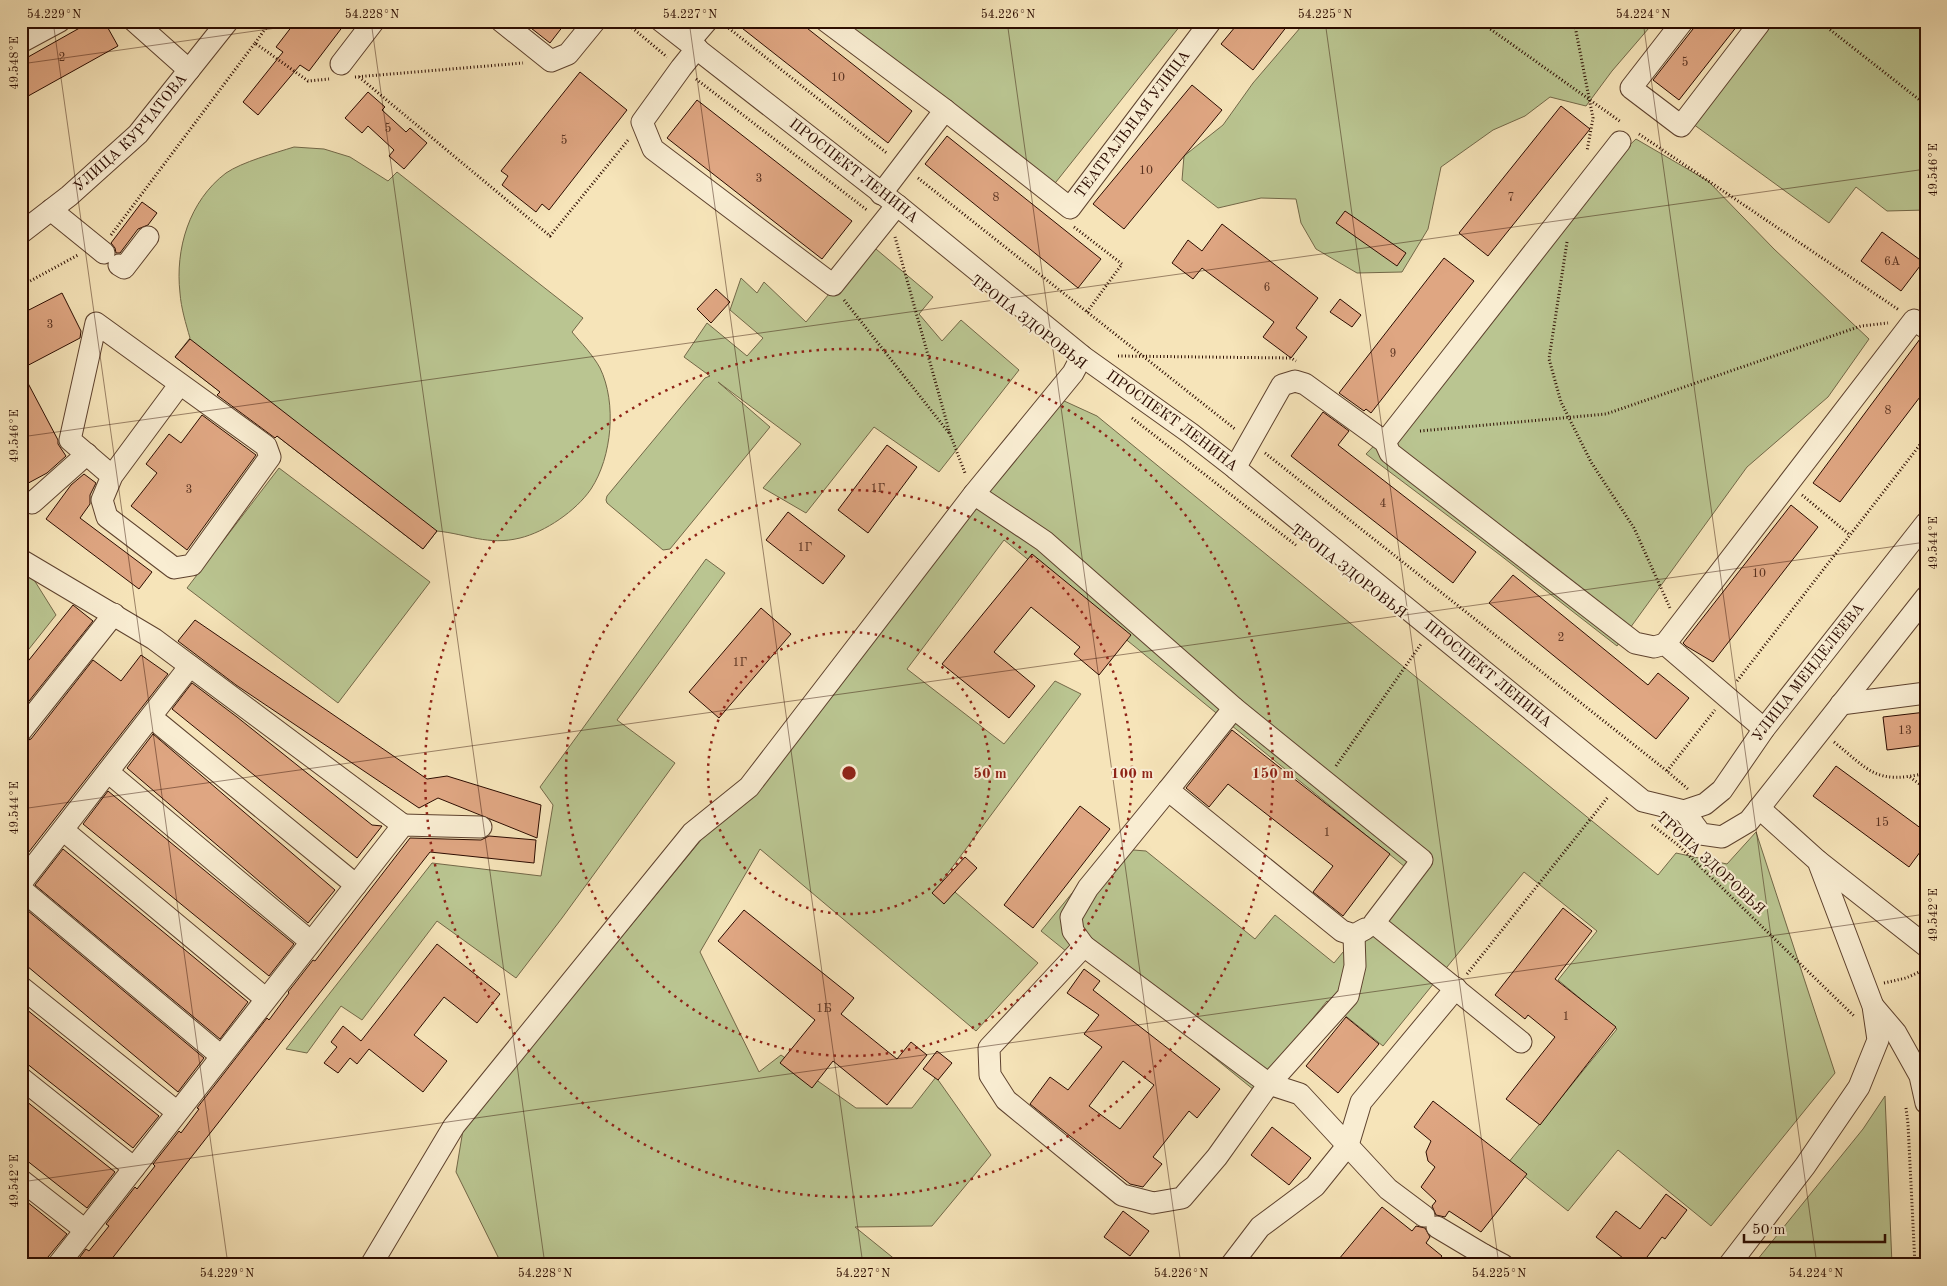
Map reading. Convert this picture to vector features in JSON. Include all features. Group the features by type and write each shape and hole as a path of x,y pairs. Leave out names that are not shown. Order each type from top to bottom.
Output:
{"street":[{"path":"21,42 60,21"},
{"path":"134,21 189,70"},
{"name":"УЛИЦА КУРЧАТОВА","path":"21,233 69,196 138,134 228,21"},
{"path":"341,73 374,21"},
{"path":"501,21 551,61 568,54 595,21"},
{"name":"ПРОСПЕКТ ЛЕНИНА","path":"661,21 889,199 1082,356 1235,468 1643,801 1684,811"},
{"path":"707,21 681,68 642,122 653,150 833,286 888,226 889,199 902,166 945,110 826,21"},
{"name":"ТЕАТРАЛЬНАЯ УЛИЦА","path":"945,110 1070,208 1210,21"},
{"path":"1683,21 1631,88 1681,126 1759,24 1756,21"},
{"path":"1627,133 1388,438 1390,453 1635,642 1654,647 1665,644 1788,484 1920,324"},
{"path":"51,210 124,268 148,237"},
{"path":"112,476 70,440 96,323 266,446 270,457 192,565 174,568 107,517 102,500 112,476 180,384"},
{"path":"371,1265 454,1126 692,833 749,787 974,494 1073,373 1082,356"},
{"path":"1235,468 1282,385 1295,381 1305,384 1388,438"},
{"path":"21,501 32,503 86,454"},
{"path":"974,494 1044,541 1234,708 1422,860 1374,923 1354,935 1342,931 1168,790"},
{"name":"УЛИЦА МЕНДЕЛЕЕВА","path":"1684,811 1705,804 1722,790 1764,730 1926,523"},
{"path":"21,560 154,639 403,825 481,827"},
{"path":"1684,811 1701,834 1722,837 1749,821 1926,597"},
{"path":"21,731 114,614"},
{"path":"1665,644 1764,730"},
{"path":"21,883 190,666"},
{"path":"1841,704 1926,692"},
{"path":"1234,708 1088,888 1071,917 1073,931 1084,946 1269,1084 1300,1094 1388,1189 1479,1260 1503,1265"},
{"path":"152,717 356,885"},
{"path":"108,772 311,942"},
{"path":"1759,808 1818,861 1926,946"},
{"path":"58,1265 403,825"},
{"path":"63,830 266,999"},
{"path":"1729,1265 1805,1166 1859,1087 1878,1040 1870,997 1818,861"},
{"path":"21,889 221,1056"},
{"path":"1374,923 1521,1042"},
{"path":"1084,946 990,1048 990,1075 1006,1100 1122,1195 1153,1203 1182,1198 1217,1157 1269,1084 1348,996 1355,966 1354,935"},
{"path":"21,987 178,1112"},
{"path":"1231,1265 1260,1227 1315,1186 1348,1145 1361,1102 1456,988"},
{"path":"1870,997 1896,1033 1920,1076 1915,1104"},
{"path":"21,1078 134,1168"},
{"path":"21,1180 85,1230"}],"path":[{"path":"21,286 106,254 108,238 271,21"},
{"path":"624,21 681,68 901,236"},
{"path":"719,21 1668,771 1705,804"},
{"path":"1479,21 1589,100 1627,133 1920,324"},
{"path":"1574,21 1593,118 1585,157"},
{"path":"1819,21 1926,105"},
{"path":"255,43 308,81 341,73 358,76 551,61"},
{"path":"358,76 550,236 642,122"},
{"path":"888,226 950,434 974,494"},
{"path":"1568,240 1548,359 1561,402 1568,417 1591,462 1634,528 1678,627"},
{"path":"833,286 950,434"},
{"path":"1388,438 1606,414 1861,326 1920,324"},
{"path":"1117,356 1291,358 1299,363"},
{"name":"ТРОПА ЗДОРОВЬЯ","path":"1127,415 1298,547"},
{"path":"1668,771 1926,437"},
{"path":"1788,484 1850,535"},
{"name":"ТРОПА ЗДОРОВЬЯ","path":"1326,782 1422,644 1414,638"},
{"path":"1820,730 1873,774 1899,778 1926,773"},
{"path":"1909,777 1926,789"},
{"path":"1456,988 1612,793"},
{"name":"ТРОПА ЗДОРОВЬЯ","path":"1648,822 1678,845 1878,1040"},
{"path":"1870,997 1926,969"},
{"path":"1915,1104 1908,1124 1915,1265"}],"green space":[{"path":"844,21 1184,21 1052,187"},
{"path":"1306,21 1655,21 1612,71 1586,106 1550,97 1525,116 1493,130 1441,167 1428,229 1402,272 1357,273 1316,249 1301,223 1296,199 1261,198 1218,208 1182,180 1184,156 1223,125 1253,83"},
{"path":"1772,21 1926,21 1926,210 1887,211 1856,187 1829,223 1693,124"},
{"path":"1636,139 1708,181 1774,249 1869,339 1828,397 1747,467 1617,646 1366,454 1458,358 1583,189"},
{"path":"294,147 324,149 350,157 388,181 397,172 583,318 572,332 600,368 609,397 610,430 604,462 598,476 585,497 569,513 540,531 508,540 478,539 437,531 423,549 175,357 190,338 181,304 180,260 187,227 202,197 213,184 233,169"},
{"path":"870,244 933,297 919,314 942,341 961,320 1019,370 939,472 874,427 806,513 763,488 801,444 718,382 770,427 670,549 663,550 607,503 606,500 607,496 705,378 710,376 684,357 707,323 747,356 763,338 730,310 741,278 757,293 764,282 806,322"},
{"path":"1062,400 1097,416 1658,875 1676,853 1727,864 1756,832 1835,1073 1711,1226 1618,1150 1568,1211 1508,1163 1617,1029 1558,980 1597,931 1524,872 1383,1046 1327,1001 1254,1090 1084,952 1077,960 1041,931 1109,848 1146,851 1255,939 1275,915 1334,963 1410,871 1004,540 907,669 1004,744 1055,681 1081,694 942,881 1038,963 976,1031 760,849 700,952 759,1072 781,1055 856,1108 912,1108 936,1077 991,1155 932,1226 855,1227 902,1265 502,1265 456,1172 463,1130"},
{"path":"279,468 430,582 338,703 187,588"},
{"path":"21,559 56,615 21,659"},
{"path":"706,559 725,573 617,720 675,763 516,978 437,921 362,1020 341,1006 307,1053 286,1049 432,863 541,876 553,805 540,787"},
{"path":"1885,1096 1892,1265 1753,1265 1863,1129"}],"building":[{"path":"92,21 104,21 118,46 21,100 21,61"},
{"path":"296,21 347,21 309,71 300,65 258,115 243,102 283,52 276,47"},
{"path":"522,21 567,21 550,43"},
{"path":"733,21 798,21 912,111 888,143"},
{"path":"1240,21 1291,21 1253,70 1221,44"},
{"path":"1695,21 1741,21 1679,100 1653,80 1693,29"},
{"path":"580,72 627,110 549,210 542,204 536,212 502,185 508,176 501,171"},
{"path":"1192,85 1222,110 1124,229 1093,204"},
{"path":"368,92 385,107 382,110 406,132 410,128 427,143 404,169 389,156 394,150 368,126 362,133 345,118"},
{"path":"697,100 852,221 822,259 667,138"},
{"path":"1561,106 1590,129 1488,256 1459,233"},
{"path":"947,136 1101,259 1078,288 925,164"},
{"path":"142,202 157,213 148,225 138,229 120,253 116,253 111,243"},
{"path":"1345,211 1406,253 1397,266 1336,223"},
{"path":"1222,224 1318,298 1296,328 1307,337 1291,358 1263,337 1274,322 1202,268 1193,279 1172,263 1188,240 1202,251"},
{"path":"1882,232 1923,262 1901,291 1861,261"},
{"path":"1444,258 1474,281 1371,413 1366,409 1364,411 1339,393"},
{"path":"716,289 730,302 711,323 697,309"},
{"path":"62,293 81,331 80,338 21,369 21,314"},
{"path":"1340,299 1361,315 1352,327 1330,312"},
{"path":"190,339 437,531 423,549 277,436 275,438 217,395 220,392 175,357"},
{"path":"1920,339 1926,340 1926,389 1840,502 1813,483"},
{"path":"21,370 58,440 58,444 66,456 47,473 21,487"},
{"path":"1323,412 1349,431 1338,445 1476,552 1453,583 1291,456"},
{"path":"202,415 256,455 187,550 131,506 157,473 146,464 169,434 181,443"},
{"path":"887,445 917,467 868,533 838,510"},
{"path":"84,474 96,483 90,495 90,504 80,518 152,572 139,589 46,519 71,485"},
{"path":"1791,505 1818,527 1713,662 1686,646 1683,643"},
{"path":"788,512 845,556 823,584 766,540"},
{"path":"1032,554 1131,635 1099,675 1074,654 1080,647 1031,607 994,652 1035,686 1009,718 942,664"},
{"path":"1513,575 1648,685 1658,673 1689,698 1656,739 1489,603"},
{"path":"73,605 93,621 21,711 21,670"},
{"path":"761,608 791,634 719,718 689,692"},
{"path":"195,620 427,779 447,776 541,805 537,838 438,798 419,808 236,685 178,641"},
{"path":"141,655 168,674 21,862 21,743 31,739 93,660 121,681"},
{"path":"192,683 372,825 382,826 357,858 172,709"},
{"path":"1926,712 1926,745 1887,750 1883,717"},
{"path":"1232,730 1390,854 1343,916 1313,892 1333,866 1228,784 1209,807 1186,788"},
{"path":"153,734 335,890 308,923 127,768"},
{"path":"1836,766 1926,832 1926,844 1909,867 1813,796"},
{"path":"108,791 294,944 269,976 83,824"},
{"path":"1080,806 1110,829 1033,928 1004,905"},
{"path":"489,836 536,840 534,863 430,852 107,1265 74,1265 86,1249 89,1251 109,1226 106,1224 135,1187 137,1189 155,1166 153,1164 179,1131 181,1133 199,1109 197,1108 267,1018 269,1020 288,992 313,960 315,961 410,838 481,840"},
{"path":"63,849 248,1002 220,1039 35,885"},
{"path":"965,857 977,868 944,904 932,893"},
{"path":"21,905 204,1058 178,1092 21,961"},
{"path":"1563,908 1592,931 1555,979 1616,1027 1540,1125 1506,1099 1555,1037 1528,1015 1525,1019 1495,995"},
{"path":"744,910 854,998 841,1014 897,1059 911,1042 927,1055 887,1105 833,1061 812,1088 780,1063 815,1020 718,941"},
{"path":"437,944 500,994 477,1023 444,997 414,1035 447,1061 423,1092 369,1049 357,1064 350,1058 338,1073 324,1063 337,1047 331,1042 343,1026 361,1041"},
{"path":"1084,969 1100,981 1093,990 1220,1089 1197,1118 1189,1111 1153,1157 1162,1164 1143,1187 1130,1184 1030,1104 1050,1077 1068,1090 1102,1047 1084,1034 1099,1015 1067,993","holes":["1123,1061 1154,1085 1120,1129 1089,1106"]},
{"path":"21,1005 159,1116 133,1148 21,1059"},
{"path":"1346,1017 1379,1044 1338,1093 1306,1066"},
{"path":"937,1051 952,1063 938,1080 923,1069"},
{"path":"21,1097 115,1172 87,1208 21,1156"},
{"path":"1433,1101 1527,1174 1481,1232 1449,1211 1445,1217 1436,1215 1432,1206 1436,1201 1421,1187 1435,1167 1428,1161 1426,1152 1431,1141 1414,1127"},
{"path":"1272,1127 1311,1158 1289,1185 1251,1155"},
{"path":"1666,1194 1687,1210 1665,1239 1662,1237 1641,1265 1632,1265 1596,1237 1616,1211 1640,1229"},
{"path":"21,1197 67,1234 48,1257 46,1265 35,1265 21,1254"},
{"path":"1382,1207 1412,1231 1416,1226 1425,1228 1430,1237 1426,1243 1442,1256 1434,1265 1334,1265"},
{"path":"1123,1211 1149,1231 1130,1256 1104,1237"}]}
